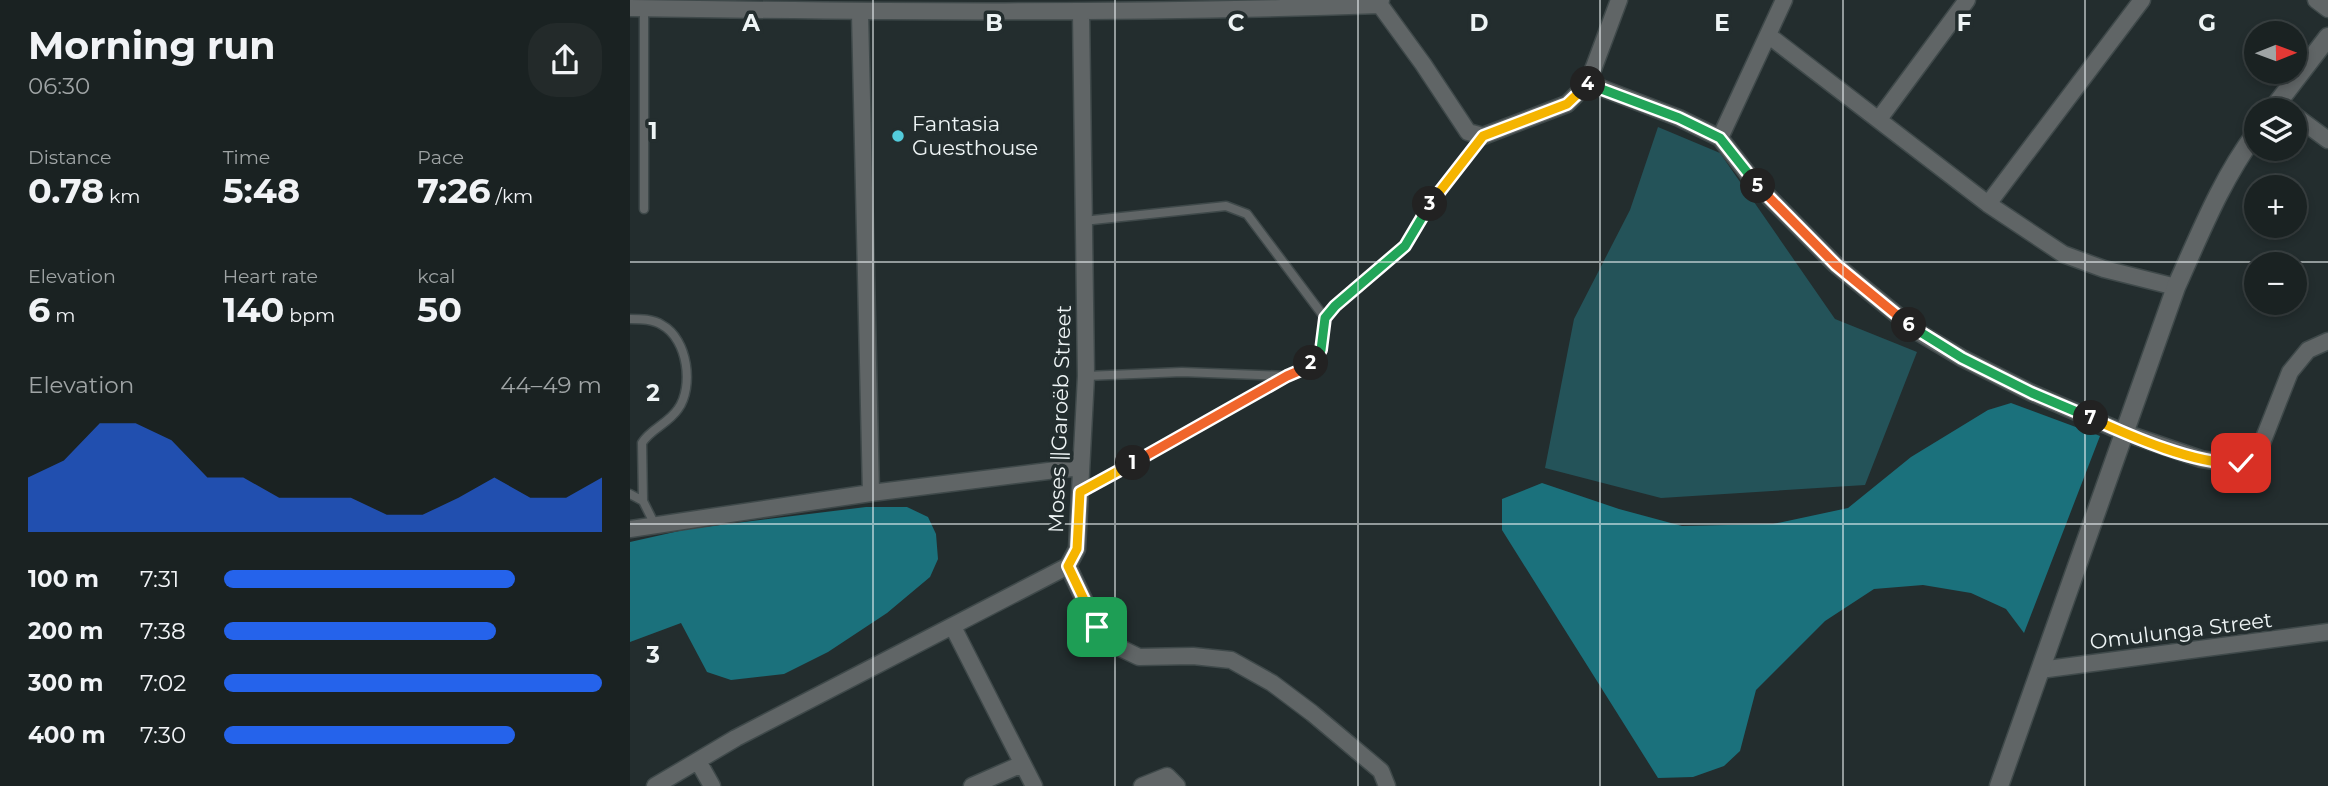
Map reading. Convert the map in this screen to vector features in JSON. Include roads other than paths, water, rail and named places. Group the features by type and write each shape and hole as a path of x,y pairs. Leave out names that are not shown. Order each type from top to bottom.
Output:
{"street":[{"path":"648,6 860,13 944,6 1081,12 1380,3 1468,132 1483,136 1567,104 1588,83 1619,0"},
{"path":"1720,138 1784,0"},
{"path":"1879,119 1967,0"},
{"path":"2316,0 2328,9"},
{"path":"1988,204 2141,1"},
{"name":"Moses ǁGaroëb Street","path":"1068,566 1077,549 1086,376 1081,12"},
{"path":"860,13 871,493"},
{"path":"1768,35 1988,204 2063,254 2104,269 2176,288"},
{"path":"2286,98 2328,37"},
{"path":"1588,83 1679,118 1720,138 1755,183 1836,265 1918,332 1962,358 2032,393 2126,433 2201,459 2241,463 2260,448 2290,372 2308,350 2328,341"},
{"path":"2307,124 2328,139"},
{"path":"1999,786 2176,288 2218,193 2244,148"},
{"path":"630,529 871,493 1080,467"},
{"path":"654,786 736,738 1068,566 1097,627 1118,647 1139,657 1193,656 1231,660 1272,683 1322,721 1381,771 1387,786"},
{"path":"953,627 1034,786"},
{"name":"Omulunga Street","path":"2040,670 2328,632"},
{"path":"698,761 712,786"},
{"path":"972,786 1022,764"},
{"path":"1142,786 1167,776 1177,786"}],"lane":[{"path":"644,209 648,6"},
{"path":"1080,492 1287,376 1308,367 1321,350 1325,318 1335,306 1405,246 1433,198 1483,136"},
{"path":"1083,222 1226,206 1248,214 1325,318"},
{"path":"630,319 650,320 671,331 683,349 687,377 680,406 669,420 646,436 642,443 643,501 656,526"},
{"path":"1086,376 1182,372 1287,376"},
{"path":"630,494 643,501"}],"place":[{"name":"Fantasia Guesthouse","path":"898,136"}]}
